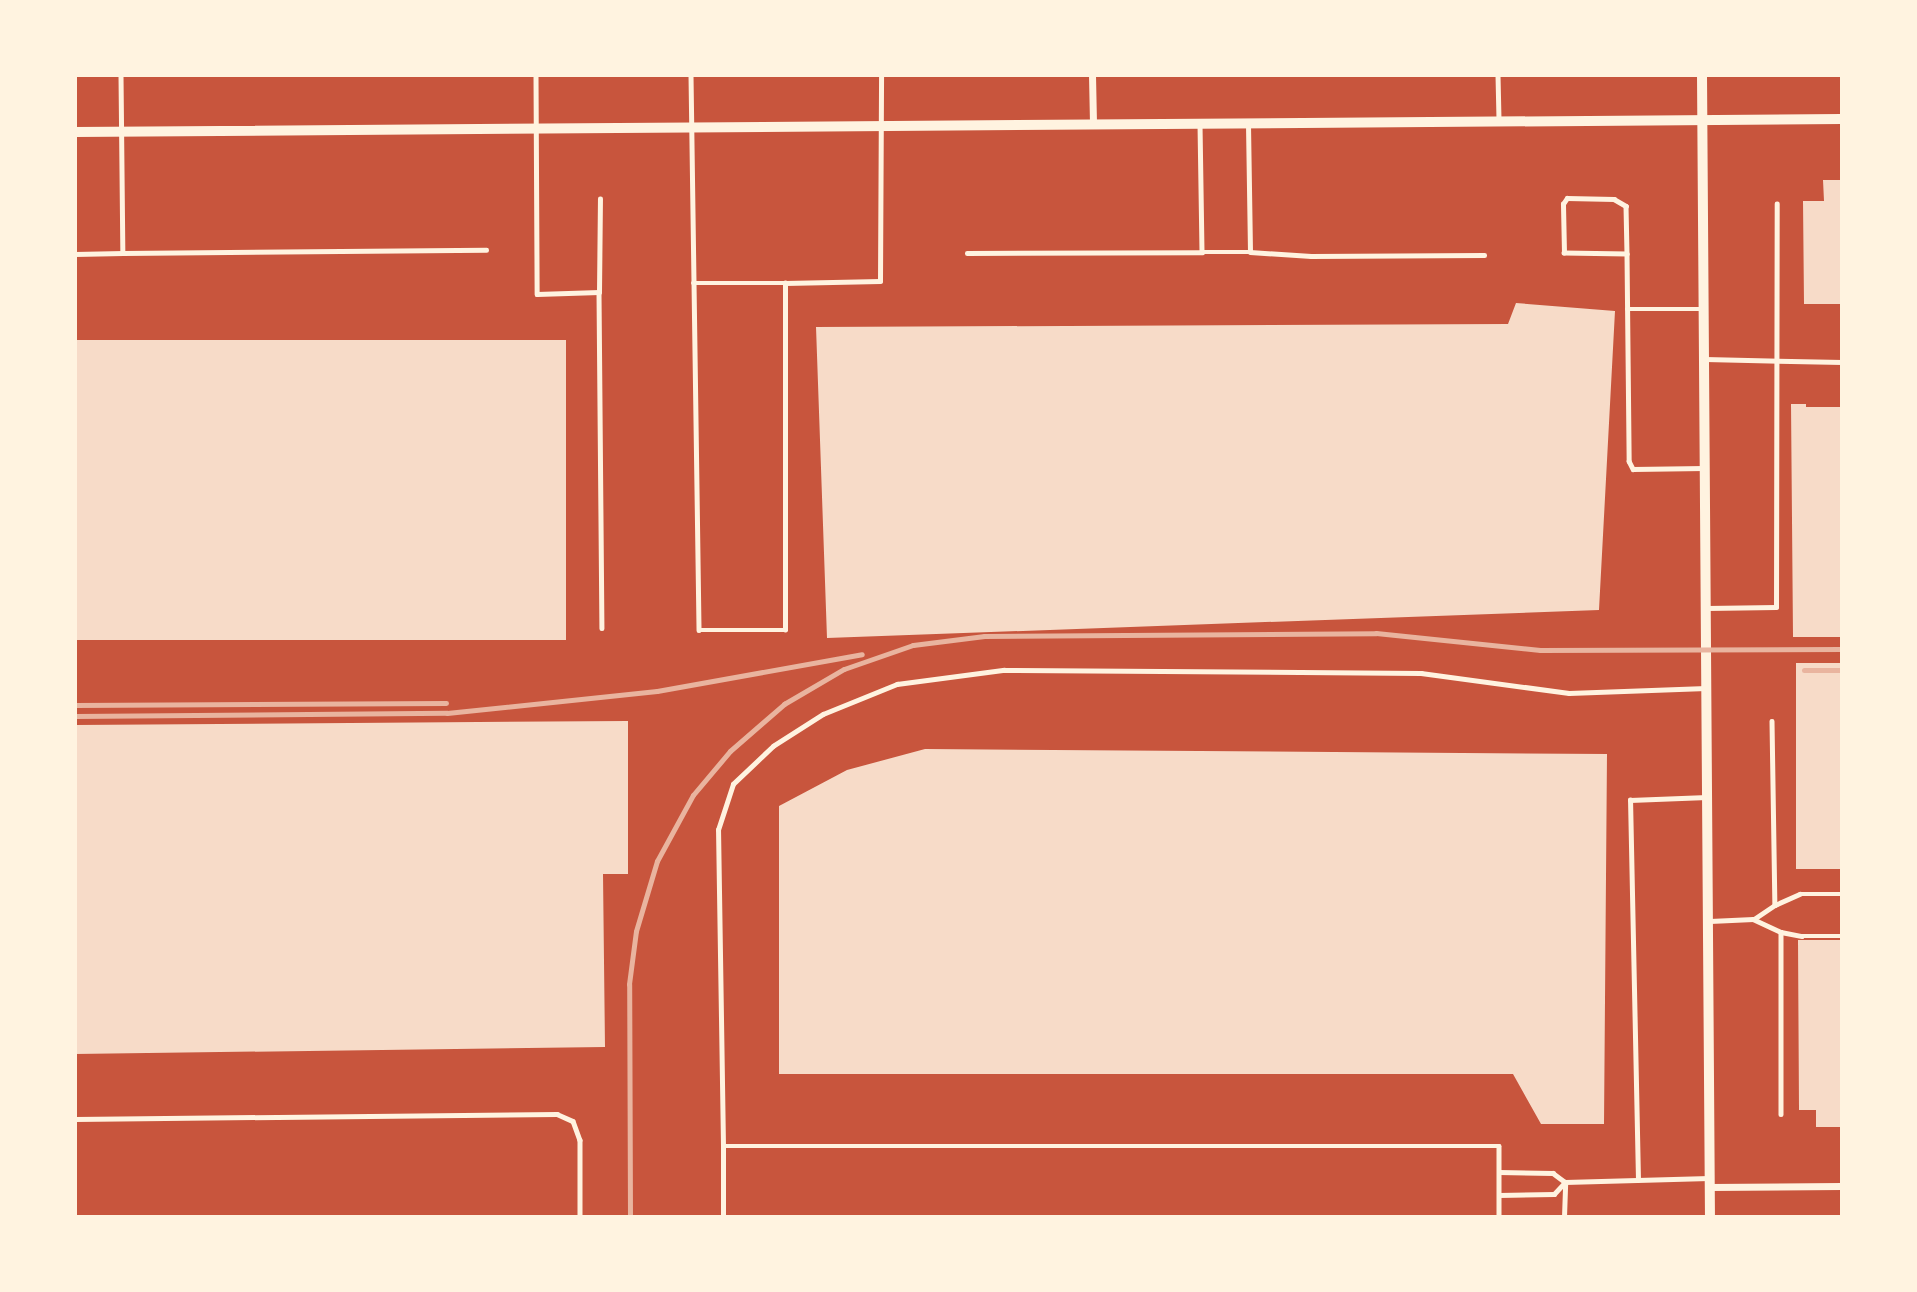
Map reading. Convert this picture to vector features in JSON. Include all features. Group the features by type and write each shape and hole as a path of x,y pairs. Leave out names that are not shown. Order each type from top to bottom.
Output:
{"street":[{"path":"1092,75 1093,124"},
{"path":"1702,75 1710,1217"},
{"path":"75,132 1842,118"},
{"path":"1710,1183 1842,1186"}],"lane":[{"path":"121,75 123,253"},
{"path":"536,75 537,294 599,292"},
{"path":"691,75 699,630 785,631 785,283"},
{"path":"693,283 880,281 881,75"},
{"path":"1498,75 1499,121"},
{"path":"1248,122 1250,252"},
{"path":"1199,123 1202,252"},
{"path":"1627,254 1564,253 1563,204 1567,198 1614,199 1626,206 1627,254 1629,461 1633,469 1705,468"},
{"path":"600,199 602,628"},
{"path":"1707,608 1776,607 1777,204"},
{"path":"75,254 486,250"},
{"path":"967,253 1250,252 1311,257 1484,255"},
{"path":"1627,309 1704,309"},
{"path":"1704,359 1842,362"},
{"path":"723,1217 718,830 733,784 773,746 823,714 897,684 1004,670 1421,673 1569,693 1707,688"},
{"path":"1772,721 1775,905"},
{"path":"1638,1180 1630,800 1708,797"},
{"path":"1753,919 1775,905 1801,894 1842,894"},
{"path":"1709,921 1753,919 1781,932 1802,936 1842,936"},
{"path":"1781,932 1781,1114"},
{"path":"75,1119 557,1114 573,1121 580,1140 580,1217"},
{"path":"723,1146 1499,1146 1499,1217"},
{"path":"1499,1172 1553,1173 1564,1182 1638,1180 1710,1183"},
{"path":"1499,1195 1554,1194 1564,1182"},
{"path":"1564,1182 1564,1217"}],"building":[{"path":"1823,180 1842,180 1842,304 1804,304 1803,201 1824,201"},
{"path":"1516,303 1615,311 1599,610 827,638 816,327 1508,324"},
{"path":"75,340 566,340 566,640 75,640"},
{"path":"1791,404 1806,404 1806,407 1842,407 1842,637 1793,637"},
{"path":"1796,663 1842,663 1842,869 1796,869"},
{"path":"628,721 628,874 603,874 605,1047 75,1054 75,725"},
{"path":"925,749 1607,754 1604,1124 1541,1124 1513,1074 779,1074 779,806 847,770"},
{"path":"1798,940 1842,940 1842,1127 1816,1127 1816,1110 1799,1110"}],"railway":[{"path":"630,1217 629,984 636,931 657,861 693,795 730,751 784,704 844,669 913,645 984,636 1376,633 1540,650 1842,649"},
{"path":"75,716 447,713 657,691 862,654"},
{"path":"1804,670 1842,670"},
{"path":"75,705 446,703"}]}
